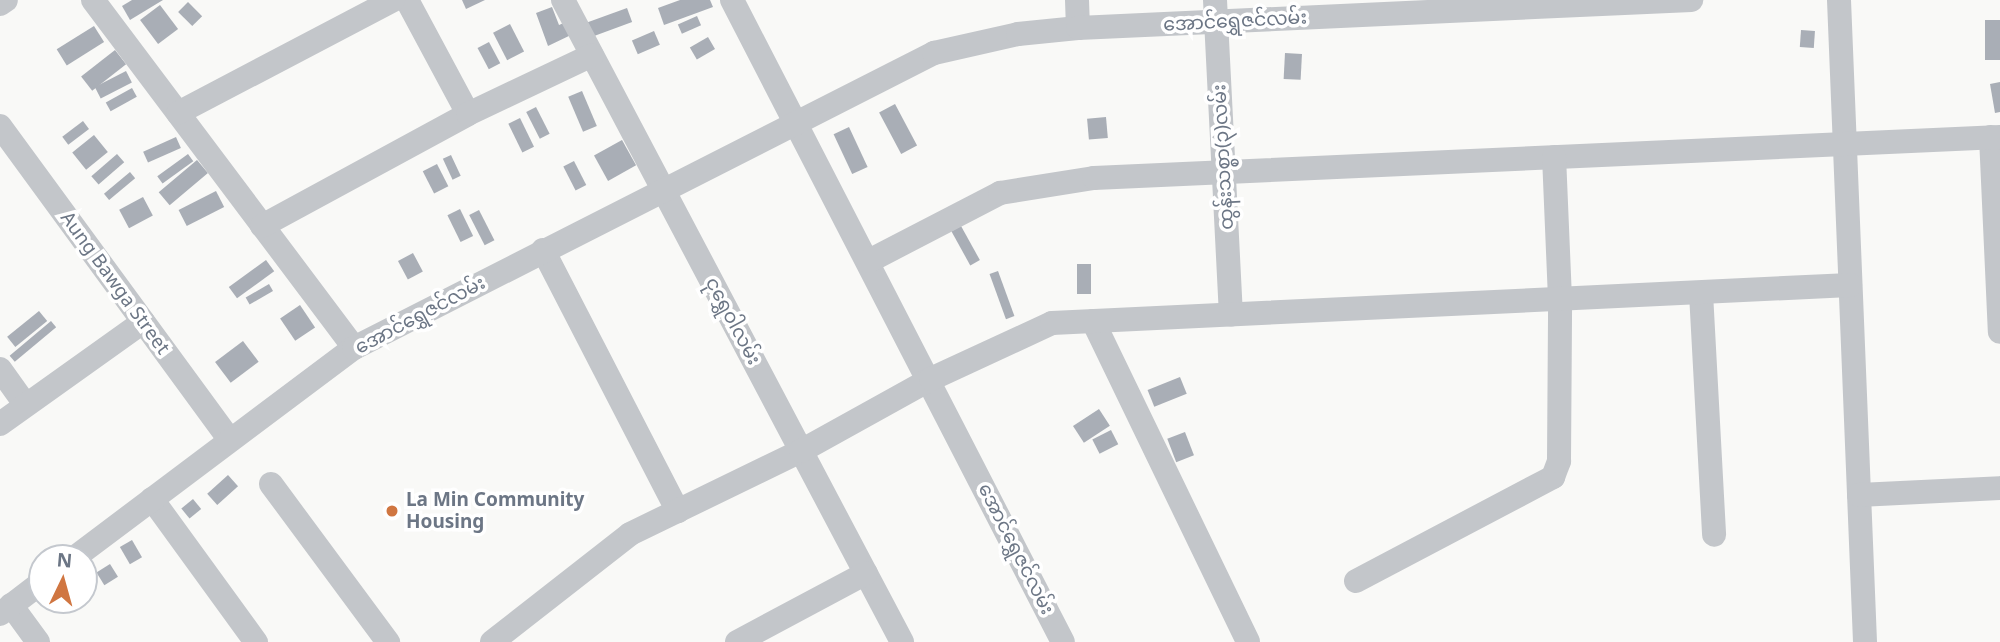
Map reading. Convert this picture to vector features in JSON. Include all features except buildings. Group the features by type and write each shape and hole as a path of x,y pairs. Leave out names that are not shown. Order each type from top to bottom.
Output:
{"street":[{"path":"0,4 6,0"},
{"path":"93,0 354,348"},
{"path":"178,113 393,0"},
{"path":"407,0 468,114"},
{"name":"ငုရွှေဝါလမ်း","path":"563,0 902,642"},
{"name":"အောင်ရွှေဇင်လမ်း","path":"732,0 931,379 1063,642"},
{"path":"1077,0 1078,28"},
{"name":"အောင်ရွှေဇင်လမ်း","path":"93,544 354,348 662,188 934,52 1018,34 1216,11 1691,0"},
{"path":"1839,0 1866,642"},
{"name":"ထွန်းသစ္စာ(၃)လမ်း","path":"1216,11 1231,315"},
{"path":"262,226 468,114 592,55"},
{"name":"Aung Bawga Street","path":"0,127 230,440"},
{"path":"869,261 1000,193 1094,178 1996,137 2000,331"},
{"path":"1356,580 1553,477 1559,461 1560,299 1554,157"},
{"path":"543,250 678,510"},
{"path":"501,639 630,534 801,451 931,379 1052,323 1850,285"},
{"path":"1701,293 1714,535"},
{"path":"1093,321 1248,642"},
{"path":"0,424 143,322"},
{"path":"0,369 26,404"},
{"path":"271,484 388,642"},
{"path":"1859,495 2000,488"},
{"path":"152,499 257,642"},
{"path":"737,642 866,573"},
{"path":"28,593 6,610 38,642"}],"place":[{"name":"La Min Community Housing","path":"392,511"}]}
